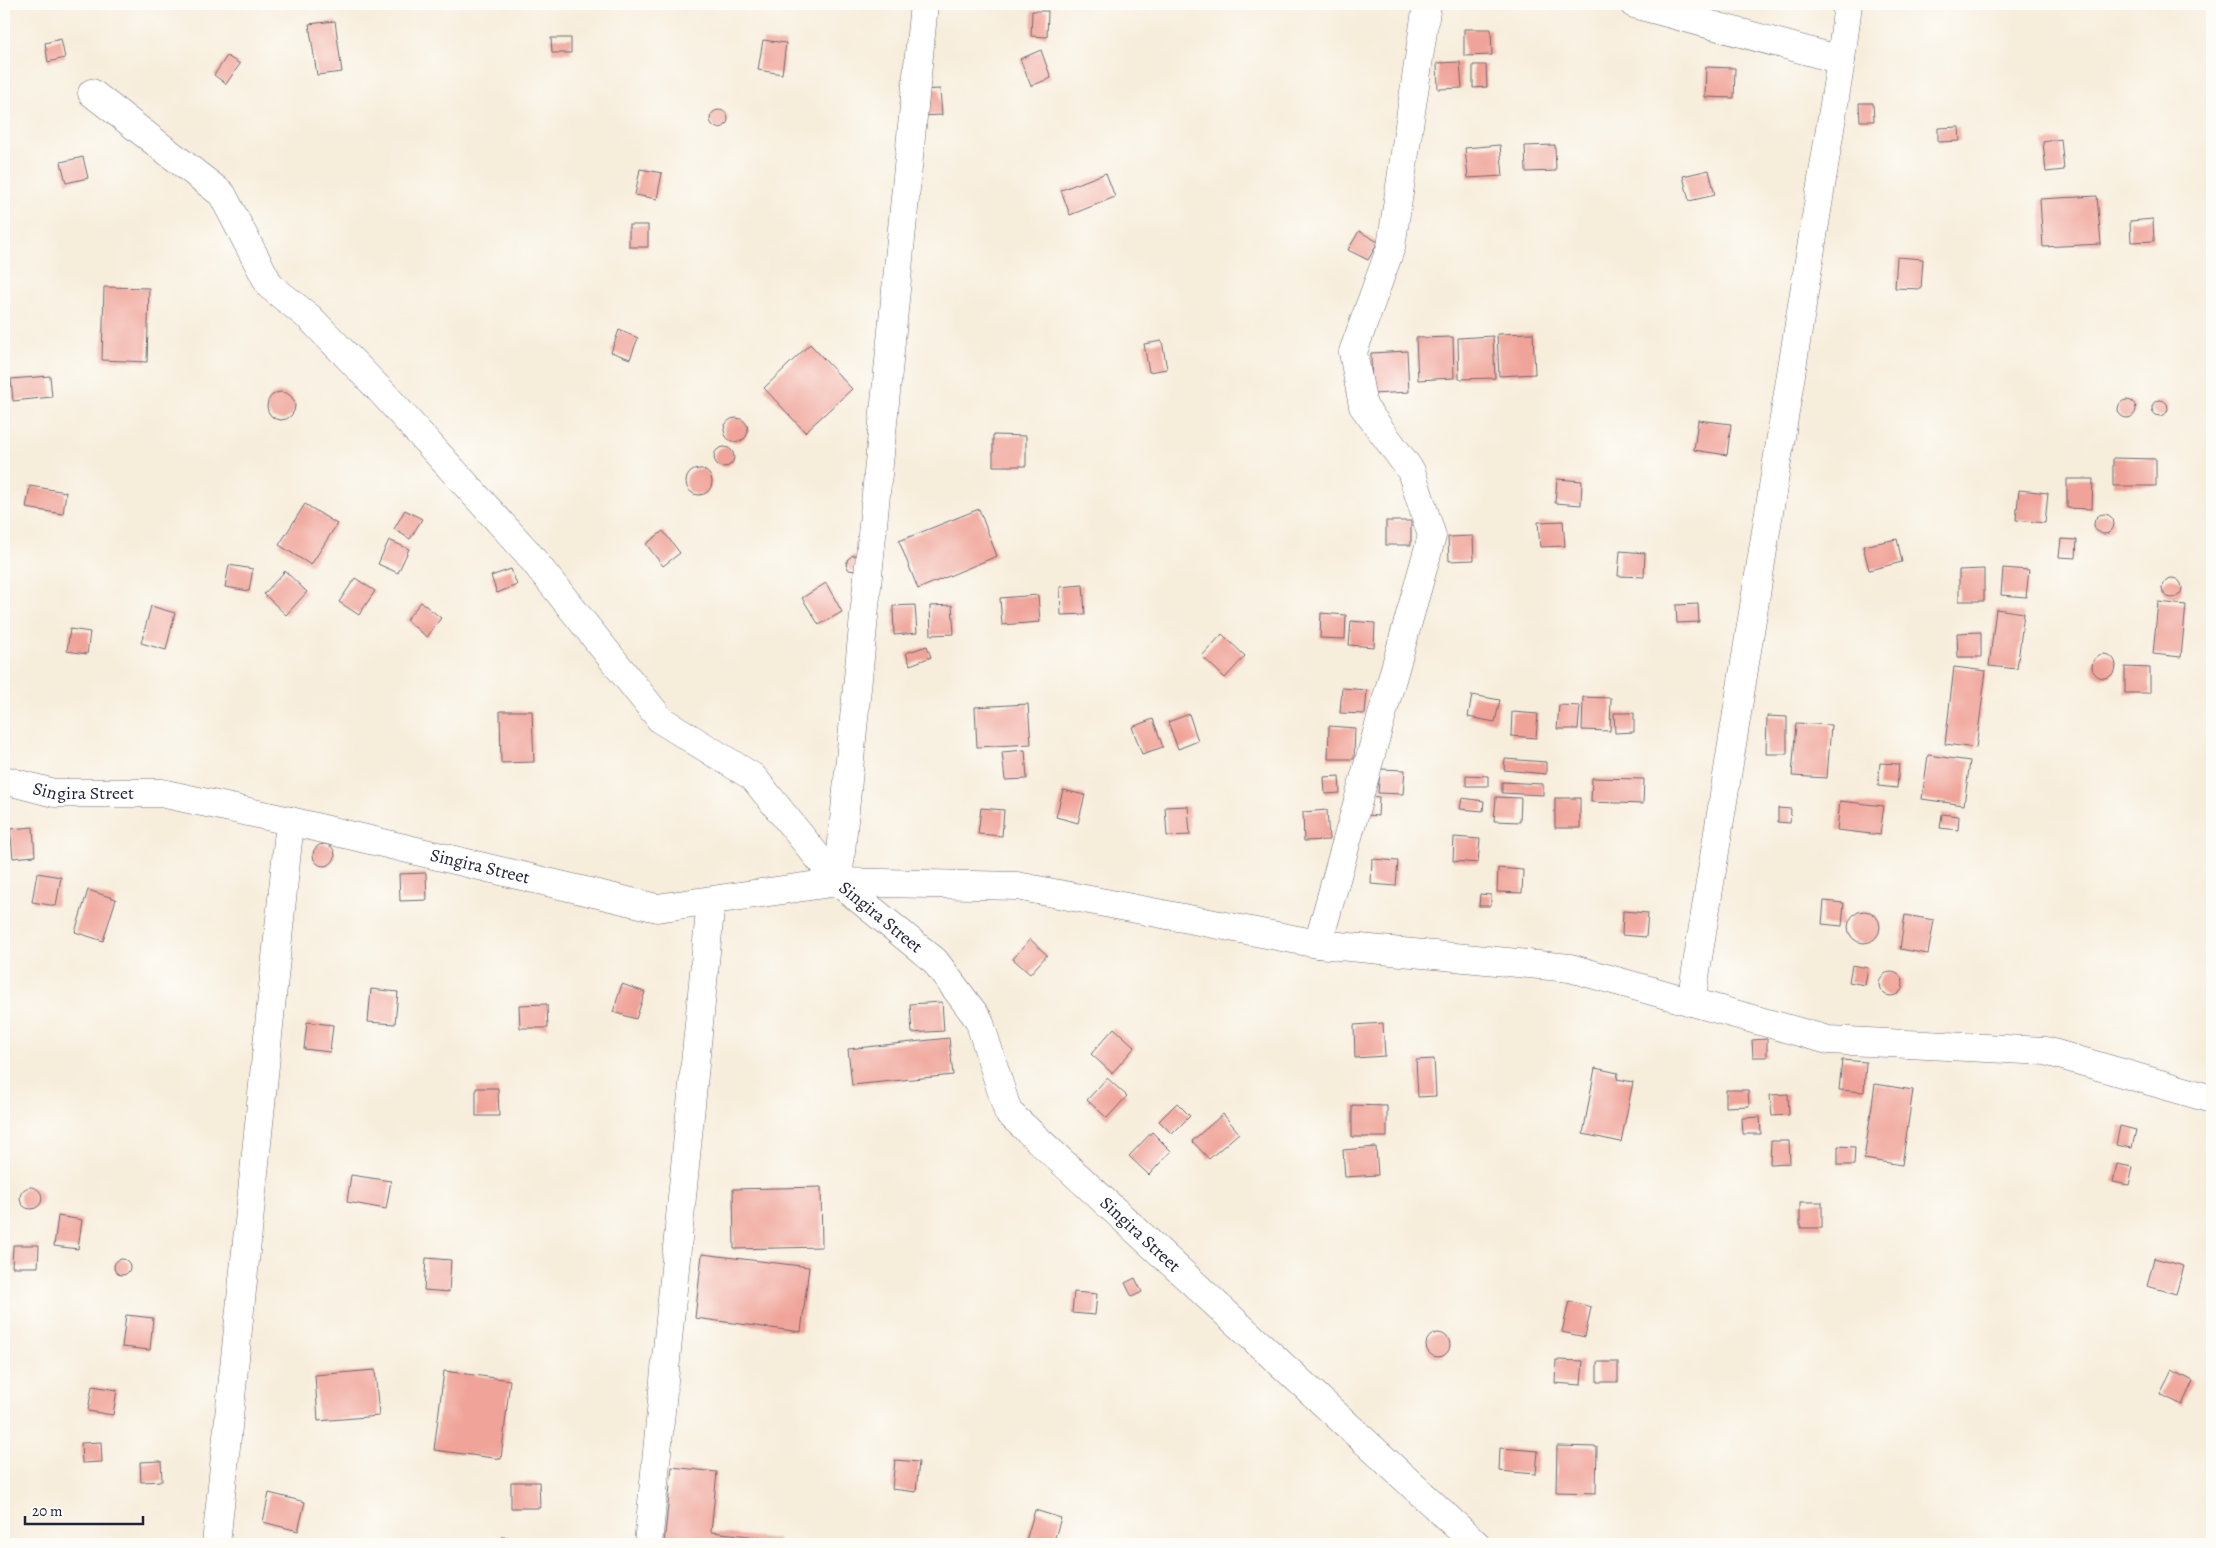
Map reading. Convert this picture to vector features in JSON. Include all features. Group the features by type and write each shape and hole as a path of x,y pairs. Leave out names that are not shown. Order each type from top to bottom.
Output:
{"street":[{"path":"838,882 924,4"},
{"path":"1318,944 1432,536 1411,470 1363,406 1353,352 1391,248 1427,4"},
{"path":"1634,4 1841,60"},
{"path":"1691,1002 1841,60 1848,4"},
{"path":"92,93 222,194 270,286 310,318 380,390 526,551 661,720 753,777 838,882 1016,886 1318,944 1570,968 1828,1040 2046,1051 2212,1099"},
{"name":"Singira Street","path":"4,780 54,793 161,793 290,821 658,908 838,882 935,961 979,1020 1008,1112 1476,1544"},
{"path":"216,1544 290,821"},
{"path":"648,1544 711,901"}],"building":[{"path":"1032,11 1048,11 1047,37 1031,36"},
{"path":"335,21 342,72 317,75 309,24"},
{"path":"1464,29 1491,29 1492,55 1464,56"},
{"path":"551,38 571,38 571,53 552,53"},
{"path":"61,39 65,58 48,62 45,43"},
{"path":"763,40 786,43 782,74 758,70"},
{"path":"1041,50 1051,78 1031,86 1020,59"},
{"path":"227,56 240,64 226,84 214,75"},
{"path":"1460,62 1462,88 1438,89 1437,63"},
{"path":"1473,65 1486,65 1487,87 1473,88"},
{"path":"1706,67 1735,68 1734,98 1705,97"},
{"path":"940,89 942,115 921,116 920,90"},
{"path":"1859,103 1873,103 1874,121 1860,121"},
{"path":"715,110 723,110 728,115 726,126 715,128 710,123 710,115"},
{"path":"1959,127 1960,141 1938,142 1938,128"},
{"path":"2061,139 2064,170 2046,172 2043,142"},
{"path":"1500,145 1503,176 1468,178 1465,148"},
{"path":"1555,145 1556,171 1526,172 1525,146"},
{"path":"83,157 88,178 66,183 61,162"},
{"path":"640,169 662,173 657,199 635,195"},
{"path":"1709,170 1715,195 1689,201 1683,176"},
{"path":"1106,173 1115,197 1070,215 1061,190"},
{"path":"2097,196 2101,244 2043,247 2040,199"},
{"path":"2153,219 2154,241 2131,242 2130,221"},
{"path":"629,225 648,225 648,247 629,247"},
{"path":"1359,231 1378,242 1368,260 1348,250"},
{"path":"1897,257 1923,259 1921,289 1895,288"},
{"path":"104,287 149,288 147,362 102,360"},
{"path":"619,330 638,338 630,359 611,352"},
{"path":"1533,333 1535,374 1499,376 1497,334"},
{"path":"1493,336 1495,378 1459,379 1458,338"},
{"path":"1453,337 1454,378 1418,380 1416,338"},
{"path":"1162,341 1167,369 1149,372 1144,344"},
{"path":"810,344 852,389 805,432 764,388"},
{"path":"1407,351 1409,392 1372,394 1371,353"},
{"path":"50,376 52,397 13,401 11,379"},
{"path":"281,392 291,396 295,406 291,416 281,420 271,416 267,406 271,396"},
{"path":"2127,400 2133,403 2136,409 2133,415 2127,418 2121,415 2118,409 2121,403"},
{"path":"2157,400 2163,400 2168,405 2166,414 2157,416 2152,411 2152,405"},
{"path":"736,418 745,421 748,430 745,439 736,442 727,439 724,430 727,421"},
{"path":"1698,420 1731,424 1727,455 1694,450"},
{"path":"993,435 1026,436 1026,466 993,466"},
{"path":"724,447 731,450 734,457 731,464 724,467 717,464 714,457 717,450"},
{"path":"2113,458 2156,459 2156,486 2113,486"},
{"path":"699,469 709,472 712,482 709,492 699,495 689,492 686,482 689,472"},
{"path":"1557,479 1582,481 1581,505 1555,503"},
{"path":"2067,479 2093,479 2092,509 2067,508"},
{"path":"30,486 66,492 63,514 26,508"},
{"path":"2019,490 2048,493 2045,523 2016,520"},
{"path":"305,504 337,524 311,565 279,545"},
{"path":"979,509 997,556 918,589 899,541"},
{"path":"405,510 422,519 410,539 394,529"},
{"path":"2100,514 2108,514 2114,520 2114,528 2108,534 2100,534 2094,528 2094,520"},
{"path":"1386,521 1411,521 1411,545 1386,545"},
{"path":"1563,521 1565,546 1540,547 1538,522"},
{"path":"663,531 680,553 663,566 646,544"},
{"path":"1473,536 1474,560 1449,561 1448,537"},
{"path":"1897,539 1902,562 1869,570 1863,546"},
{"path":"2061,539 2077,540 2076,558 2059,557"},
{"path":"389,540 409,549 398,573 378,564"},
{"path":"1620,551 1645,553 1644,577 1618,576"},
{"path":"853,555 858,556 856,571 849,570 846,565 848,559"},
{"path":"229,565 253,569 249,591 225,587"},
{"path":"2003,568 2029,570 2026,597 2001,595"},
{"path":"511,569 517,585 497,593 491,576"},
{"path":"1984,569 1984,601 1959,601 1959,570"},
{"path":"285,571 307,592 286,615 264,594"},
{"path":"355,578 375,591 359,615 339,602"},
{"path":"2168,578 2176,578 2182,584 2182,592 2176,598 2168,598 2162,592 2162,584"},
{"path":"826,583 842,612 819,625 802,598"},
{"path":"1083,585 1085,614 1061,615 1060,587"},
{"path":"1038,595 1040,622 1002,625 1000,598"},
{"path":"421,602 441,618 427,637 406,620"},
{"path":"2158,602 2186,605 2181,657 2153,654"},
{"path":"1698,604 1699,622 1677,623 1676,605"},
{"path":"915,605 917,633 894,635 893,606"},
{"path":"952,605 954,634 931,635 930,606"},
{"path":"151,606 175,613 166,650 141,643"},
{"path":"1996,609 2024,613 2017,669 1989,666"},
{"path":"1321,613 1346,615 1345,639 1320,638"},
{"path":"1351,621 1375,623 1374,647 1349,645"},
{"path":"70,629 90,632 87,654 67,651"},
{"path":"1981,632 1981,657 1958,657 1957,633"},
{"path":"1222,634 1245,656 1225,678 1202,656"},
{"path":"927,646 931,657 910,665 906,653"},
{"path":"2104,654 2109,655 2115,661 2115,671 2109,677 2104,678 2099,677 2093,671 2092,666 2093,661 2099,655"},
{"path":"1954,667 1986,671 1976,748 1945,744"},
{"path":"2125,667 2150,668 2150,693 2125,693"},
{"path":"1342,688 1367,690 1365,714 1340,713"},
{"path":"1472,695 1500,700 1495,722 1468,717"},
{"path":"1583,697 1611,698 1610,731 1582,730"},
{"path":"1028,704 1031,744 977,747 975,707"},
{"path":"1559,705 1580,706 1578,729 1557,729"},
{"path":"500,711 532,711 534,762 501,763"},
{"path":"1512,712 1538,714 1536,738 1511,736"},
{"path":"1614,713 1634,713 1634,732 1615,733"},
{"path":"1189,714 1198,741 1178,749 1168,722"},
{"path":"1767,716 1787,717 1787,754 1766,754"},
{"path":"1153,719 1163,747 1142,754 1132,727"},
{"path":"1796,723 1831,725 1827,778 1792,776"},
{"path":"1329,726 1355,728 1354,759 1328,759"},
{"path":"1025,750 1027,779 1005,780 1002,752"},
{"path":"1928,755 1970,761 1964,805 1922,799"},
{"path":"1505,759 1546,762 1546,774 1504,770"},
{"path":"1880,763 1899,764 1897,788 1878,786"},
{"path":"1380,769 1405,770 1403,794 1378,793"},
{"path":"1466,775 1488,776 1488,786 1466,786"},
{"path":"1339,776 1340,793 1325,794 1324,777"},
{"path":"1592,778 1644,779 1643,804 1591,802"},
{"path":"1502,782 1543,784 1543,795 1502,793"},
{"path":"1063,790 1085,795 1078,823 1056,817"},
{"path":"1368,796 1379,797 1378,816 1367,815"},
{"path":"1496,797 1521,798 1520,822 1494,821"},
{"path":"1462,798 1484,801 1483,811 1460,809"},
{"path":"1555,798 1580,798 1580,828 1555,828"},
{"path":"1840,801 1884,806 1880,835 1837,830"},
{"path":"1188,806 1190,835 1167,836 1165,807"},
{"path":"981,808 1004,810 1002,836 978,834"},
{"path":"1778,808 1791,809 1790,823 1778,822"},
{"path":"1327,810 1329,840 1304,841 1303,812"},
{"path":"1942,814 1959,816 1958,830 1940,828"},
{"path":"33,827 35,856 13,858 10,829"},
{"path":"1454,837 1480,839 1478,863 1453,861"},
{"path":"324,844 334,851 335,855 328,865 324,866 314,859 313,855 320,845"},
{"path":"1372,859 1398,861 1396,886 1371,884"},
{"path":"1498,868 1523,870 1522,893 1497,892"},
{"path":"37,873 61,877 56,906 32,902"},
{"path":"426,873 427,900 400,901 399,874"},
{"path":"88,890 116,899 103,941 75,932"},
{"path":"1480,894 1491,895 1491,906 1479,906"},
{"path":"1824,901 1844,903 1842,926 1822,924"},
{"path":"1623,911 1648,913 1646,937 1622,935"},
{"path":"1864,911 1875,916 1880,927 1875,938 1864,943 1853,938 1848,927 1853,916"},
{"path":"1905,915 1934,920 1928,954 1900,949"},
{"path":"1030,939 1047,955 1030,974 1013,959"},
{"path":"1852,965 1868,968 1865,985 1849,982"},
{"path":"1891,972 1900,975 1903,984 1900,993 1891,996 1882,993 1879,984 1882,975"},
{"path":"622,984 645,992 636,1019 613,1012"},
{"path":"371,989 398,992 395,1024 368,1022"},
{"path":"942,1002 944,1031 912,1033 910,1004"},
{"path":"547,1004 548,1028 520,1028 519,1005"},
{"path":"307,1022 333,1025 330,1052 304,1049"},
{"path":"1383,1023 1385,1056 1355,1058 1354,1025"},
{"path":"1114,1028 1135,1047 1112,1073 1091,1054"},
{"path":"949,1038 953,1075 852,1085 848,1049"},
{"path":"1767,1039 1767,1057 1753,1057 1752,1040"},
{"path":"1434,1059 1436,1096 1418,1097 1416,1060"},
{"path":"1842,1060 1866,1062 1864,1092 1839,1090"},
{"path":"1595,1068 1618,1073 1617,1079 1633,1082 1621,1142 1583,1134"},
{"path":"1107,1078 1127,1096 1107,1118 1087,1100"},
{"path":"1875,1084 1913,1090 1902,1165 1864,1159"},
{"path":"476,1088 498,1088 499,1116 476,1116"},
{"path":"1726,1090 1748,1090 1749,1106 1726,1107"},
{"path":"1788,1094 1789,1115 1772,1116 1770,1095"},
{"path":"1177,1103 1190,1116 1172,1134 1159,1121"},
{"path":"1352,1105 1387,1106 1387,1137 1352,1137"},
{"path":"1223,1114 1239,1133 1209,1159 1192,1141"},
{"path":"1760,1117 1761,1134 1743,1134 1742,1118"},
{"path":"2120,1126 2136,1130 2132,1148 2116,1145"},
{"path":"1152,1132 1171,1151 1149,1175 1129,1156"},
{"path":"1771,1141 1789,1141 1790,1163 1770,1164"},
{"path":"1838,1146 1855,1147 1854,1165 1838,1165"},
{"path":"1376,1147 1378,1175 1345,1177 1343,1150"},
{"path":"2117,1164 2133,1167 2129,1185 2113,1182"},
{"path":"351,1175 391,1181 386,1209 347,1202"},
{"path":"31,1187 41,1194 42,1198 35,1208 31,1209 21,1202 20,1198 27,1188"},
{"path":"821,1187 822,1247 734,1249 733,1189"},
{"path":"1800,1202 1822,1202 1822,1228 1800,1228"},
{"path":"58,1216 82,1220 78,1249 54,1246"},
{"path":"13,1245 39,1245 38,1267 12,1267"},
{"path":"702,1254 809,1267 801,1332 695,1318"},
{"path":"426,1258 451,1260 449,1292 424,1290"},
{"path":"2154,1258 2184,1266 2176,1294 2147,1286"},
{"path":"122,1259 128,1261 130,1267 128,1273 122,1275 116,1273 114,1267 116,1261"},
{"path":"1135,1278 1142,1292 1132,1297 1125,1283"},
{"path":"1074,1292 1097,1294 1095,1315 1072,1313"},
{"path":"1569,1301 1591,1307 1585,1337 1562,1332"},
{"path":"126,1315 153,1318 150,1350 122,1347"},
{"path":"1438,1333 1447,1336 1450,1345 1447,1354 1438,1357 1429,1354 1426,1345 1429,1336"},
{"path":"1556,1360 1583,1361 1581,1385 1555,1383"},
{"path":"1597,1362 1618,1362 1618,1382 1597,1382"},
{"path":"375,1370 379,1416 318,1421 315,1375"},
{"path":"2172,1370 2193,1381 2182,1405 2160,1394"},
{"path":"444,1371 510,1380 501,1459 434,1450"},
{"path":"92,1386 117,1390 113,1415 88,1411"},
{"path":"101,1442 102,1462 82,1463 81,1443"},
{"path":"1557,1446 1597,1447 1596,1493 1556,1492"},
{"path":"1500,1448 1538,1451 1536,1474 1499,1471"},
{"path":"895,1460 919,1462 916,1492 892,1489"},
{"path":"161,1461 162,1481 141,1482 140,1462"},
{"path":"672,1467 717,1472 711,1532 778,1539 777,1544 664,1544"},
{"path":"511,1482 539,1482 540,1508 511,1508"},
{"path":"269,1493 305,1502 298,1531 263,1522"},
{"path":"1035,1510 1061,1518 1053,1544 1025,1544"},
{"path":"502,1537 533,1539 533,1544 502,1544"}]}
